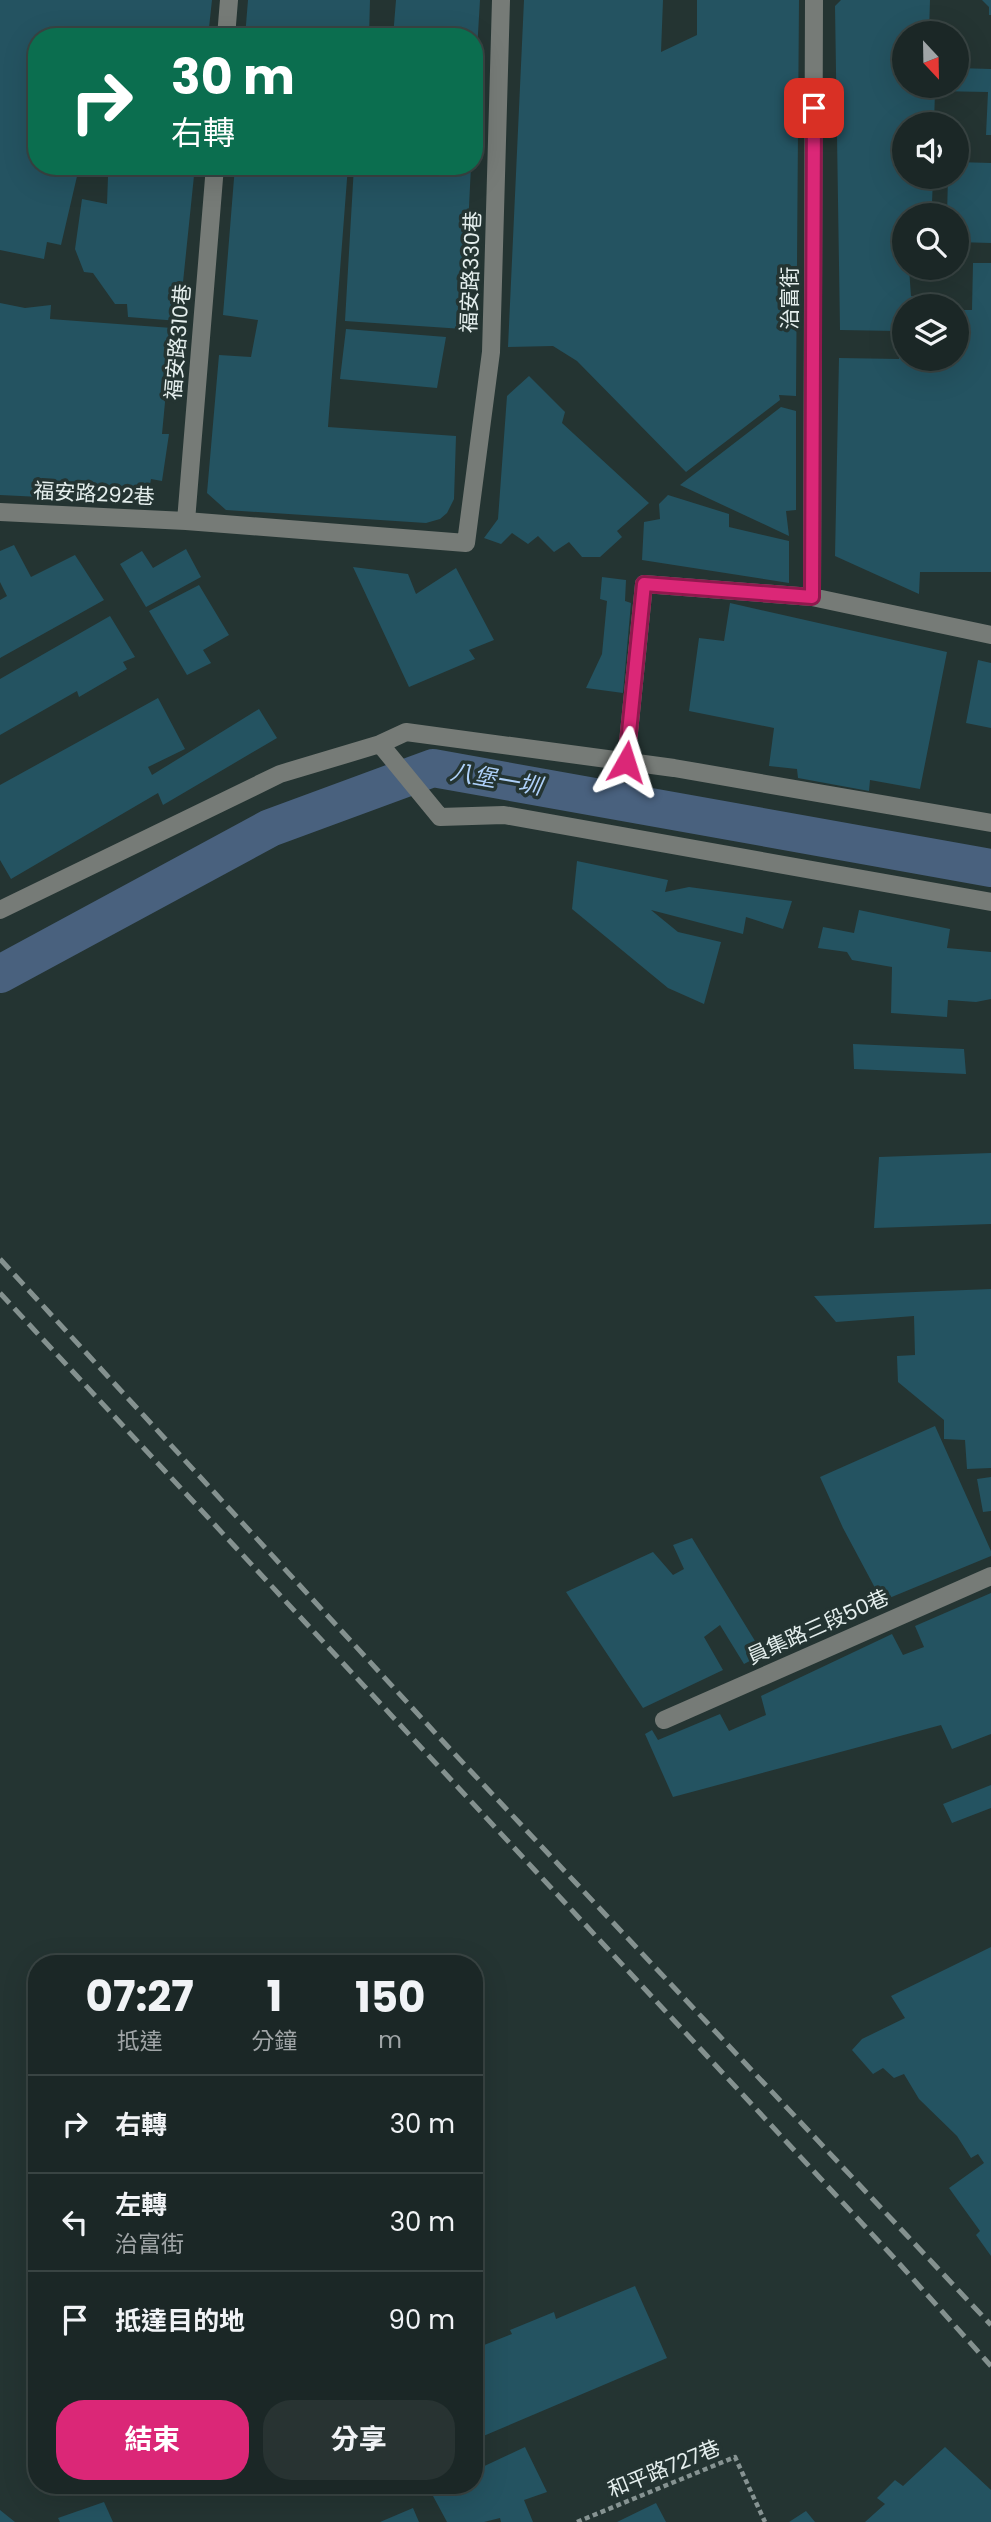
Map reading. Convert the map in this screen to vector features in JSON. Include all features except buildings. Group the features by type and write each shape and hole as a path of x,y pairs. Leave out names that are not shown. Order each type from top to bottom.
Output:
{"street":[{"path":"227,28 229,0"},
{"name":"福安路330巷","path":"466,543 491,352 501,0"},
{"name":"治富街","path":"812,597 814,0"},
{"name":"福安路310巷","path":"186,521 214,175"},
{"name":"福安路292巷","path":"0,512 186,521 466,543"},
{"path":"626,762 644,584 812,597 991,635"},
{"path":"0,910 280,775 380,744 407,732 674,768 991,822"},
{"path":"380,744 440,817 504,815 991,902"},
{"name":"員集路三段50巷","path":"664,1720 991,1576"}],"path":[{"name":"和平路727巷","path":"577,2522 735,2457 765,2522"}],"waterway":[{"name":"八堡一圳","path":"0,974 270,828 433,768 991,868"}],"railway":[{"path":"0,1259 450,1749 991,2325"},
{"path":"0,1293 896,2260 991,2366"}],"route":[{"path":"626,762 644,584 812,597 814,108"}]}
